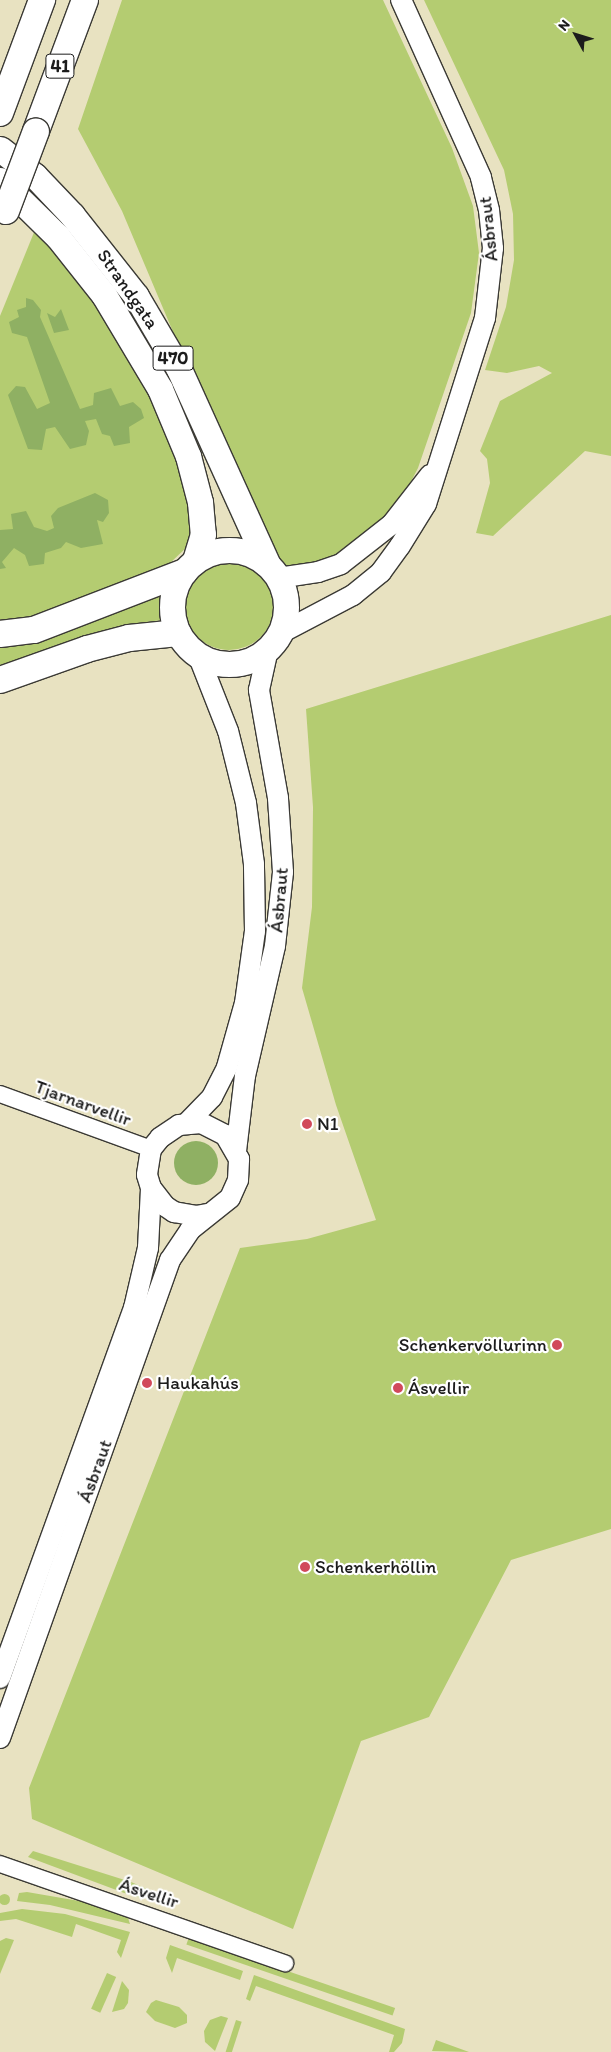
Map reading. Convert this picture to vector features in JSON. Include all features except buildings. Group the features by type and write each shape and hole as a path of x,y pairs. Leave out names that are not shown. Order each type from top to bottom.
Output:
{"highway":[{"name":"41","path":"2,109 42,0"},
{"name":"41","path":"3,219 85,0"},
{"path":"0,634 34,630 190,566"},
{"path":"0,680 87,649 129,638 178,633"}],"main road":[{"name":"Strandgata","path":"0,149 35,176 72,215 136,296 179,369 273,571"},
{"name":"Strandgata","path":"0,180 58,237 104,295 160,389 188,456 200,502 203,534 190,566"},
{"path":"190,566 210,553 241,550 273,571"},
{"name":"470","path":"178,633 172,604 175,587 190,566"},
{"name":"470","path":"273,571 286,606 273,642"},
{"path":"178,633 198,655 227,664 255,657 273,642"}],"street":[{"name":"Ásbraut","path":"236,1151 246,1076 275,946 283,872 278,798 260,690 273,642 328,610 382,572 426,504 489,298 492,248 489,210 481,177 464,133 401,0"},
{"name":"Ásbraut","path":"273,571 318,572 341,564 392,524 437,463"},
{"name":"Ásbraut","path":"187,1123 212,1097 227,1067 245,1003 255,931 254,864 246,803 228,731 198,655"},
{"name":"Tjarnarvellir","path":"0,1094 152,1149"},
{"path":"187,1123 213,1127 225,1136 236,1151 240,1171 235,1190 222,1205 207,1214 196,1216 174,1212 157,1198 151,1188 147,1162 152,1149 171,1129 187,1123"},
{"name":"Ásbraut","path":"0,1678 134,1308 148,1248 151,1188"},
{"name":"Ásbraut","path":"0,1738 170,1260 190,1230 207,1214"},
{"name":"Ásvellir","path":"0,1864 285,1963"}],"green space":[{"path":"122,0 383,0 452,148 473,206 479,253 471,313 418,468 403,497 366,539 323,565 294,569 277,563 266,552 122,211 78,129"},
{"path":"424,0 611,0 611,456 585,451 493,536 476,533 490,483 487,459 480,451 500,401 552,373 539,366 507,373 485,370 506,307 514,260 513,214 504,170"},
{"path":"35,230 96,303 149,392 182,470 192,524 188,546 169,564 46,613 15,621 0,621 0,316"},
{"path":"26,298 33,300 41,310 40,317 80,409 93,405 94,393 111,388 120,406 133,402 141,409 144,418 129,427 130,443 114,446 110,436 102,434 96,419 85,421 89,431 86,445 70,449 55,427 46,429 42,450 28,449 8,395 16,386 25,387 37,409 50,403 27,337 12,333 9,322 19,317 17,310 26,307"},
{"path":"61,309 69,330 54,333 47,313 55,317"},
{"path":"95,493 108,500 109,513 103,522 97,520 103,544 81,548 66,542 61,548 45,553 44,564 29,566 25,555 14,548 2,562 6,568 0,569 0,530 13,529 11,514 26,511 34,527 47,531 54,528 51,516 58,508"},
{"path":"229,560 246,564 261,573 270,588 274,605 270,622 261,637 246,646 229,650 212,646 197,637 188,622 184,605 188,588 197,573 212,564"},
{"path":"160,592 162,620 138,623 0,665 0,643"},
{"name":"Ásvellir","path":"611,615 611,1529 511,1560 429,1717 361,1741 293,1929 32,1819 29,1788 240,1248 307,1239 376,1220 336,1105 302,988 312,907 313,807 306,709"},
{"path":"196,1141 208,1145 214,1151 218,1163 214,1175 208,1181 196,1185 184,1181 178,1175 174,1163 178,1151 184,1145"},
{"path":"33,1851 131,1882 159,1894 141,1898 127,1894 28,1857"},
{"path":"27,1892 85,1902 120,1914 128,1918 130,1924 50,1905 17,1901 19,1893"},
{"path":"4,1893 10,1899 4,1905 -2,1899"},
{"path":"22,1909 65,1914 130,1932 121,1958 117,1952 121,1940 76,1924 72,1937 16,1919 0,1921 0,1913"},
{"path":"189,1937 395,2008 393,2016 186,1945"},
{"path":"6,1938 14,1940 0,1974 0,1941"},
{"path":"170,1945 243,1971 240,1980 177,1958 172,1973 166,1958"},
{"path":"107,1973 116,1977 100,2013 91,2009"},
{"path":"254,1975 405,2029 402,2043 394,2052 389,2052 394,2035 256,1986 250,2001 246,1999"},
{"path":"122,1981 129,1990 128,2003 124,2009 112,2012"},
{"path":"156,2000 179,2007 187,2015 187,2023 175,2028 155,2021 146,2012 151,2003"},
{"path":"221,2016 228,2018 215,2051 205,2042 204,2031 210,2020"},
{"path":"236,2020 242,2022 232,2052 226,2052"},
{"path":"436,2040 469,2052 432,2051"}],"place":[{"name":"N1","path":"307,1124"},
{"name":"Schenkervöllurinn","path":"557,1345"},
{"name":"Haukahús","path":"147,1383"},
{"name":"Ásvellir","path":"398,1388"},
{"name":"Schenkerhöllin","path":"305,1567"}]}
